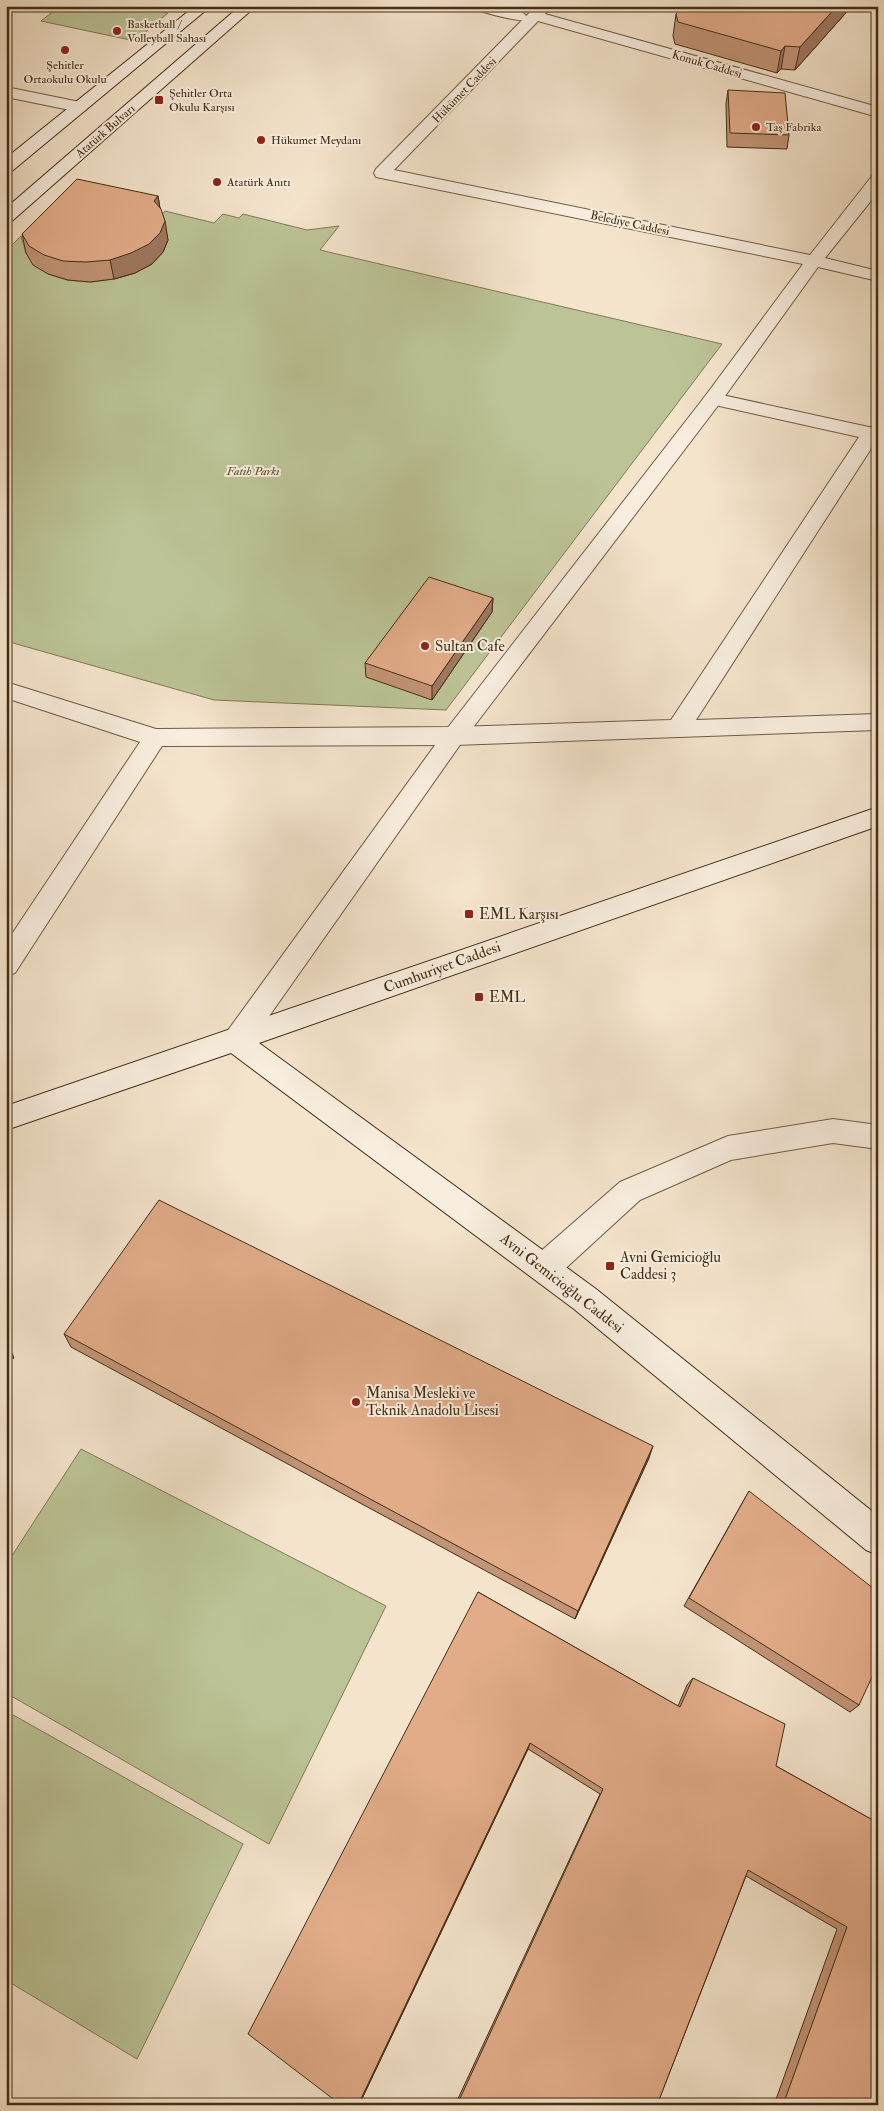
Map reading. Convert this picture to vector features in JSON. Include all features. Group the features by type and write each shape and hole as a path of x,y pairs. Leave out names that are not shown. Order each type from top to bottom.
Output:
{"street":[{"path":"6,167 204,6"},
{"name":"Atatürk Bulvarı","path":"6,217 249,6"},
{"name":"Konuk Caddesi","path":"478,6 512,13 534,13 878,112"},
{"name":"Hükümet Caddesi","path":"382,173 534,13"},
{"path":"6,92 122,116"},
{"name":"Belediye Caddesi","path":"382,173 814,261 878,276"},
{"path":"236,1041 454,736 713,399 814,261 878,180"},
{"path":"678,728 874,434 713,399"},
{"path":"6,690 155,738 454,736 878,722"},
{"path":"6,965 155,738"},
{"name":"Cumhuriyet Caddesi","path":"6,1118 236,1041 459,960 878,816"},
{"name":"Avni Gemicioğlu Caddesi","path":"236,1041 592,1305 878,1538"},
{"path":"544,1268 630,1191 728,1148 833,1131 878,1137"}],"green space":[{"name":"Basketball / Volleyball Sahası","path":"60,6 135,6 168,13 135,41 41,21"},
{"name":"Fatih Parkı","path":"165,211 214,223 223,214 239,218 243,214 307,230 339,226 320,250 722,344 446,710 214,700 6,641 6,251 21,236 26,253 48,274 67,280 90,282 114,279 135,273 157,220"},
{"path":"81,1449 386,1606 269,1844 6,1693 6,1565"},
{"path":"6,1711 243,1844 137,2059 6,1980"}],"building":[{"path":"682,6 837,6 800,47 785,46 781,51 678,22 676,14"},
{"name":"Taş Fabrika","path":"728,90 785,93 789,135 730,133"},
{"path":"77,179 158,196 154,201 161,209 165,221 160,233 149,244 110,260 63,261 44,255 29,246 22,234"},
{"path":"429,577 493,598 432,686 365,663"},
{"name":"Manisa Mesleki ve Teknik Anadolu Lisesi","path":"159,1200 653,1446 578,1611 64,1334"},
{"path":"749,1491 878,1592 878,1664 859,1705 689,1598"},
{"path":"478,1592 680,1707 693,1678 785,1724 776,1766 878,1823 878,2105 783,2105 847,1927 748,1870 657,2105 457,2105 603,1789 530,1743 358,2105 341,2105 248,2034"}],"place":[{"name":"Basketball / Volleyball Sahası","path":"117,31"},
{"name":"Şehitler Ortaokulu Okulu","path":"65,50"},
{"name":"Şehitler Orta Okulu Karşısı","path":"159,100"},
{"name":"Taş Fabrika","path":"756,127"},
{"name":"Hükumet Meydanı","path":"261,140"},
{"name":"Atatürk Anıtı","path":"217,182"},
{"name":"Sultan Cafe","path":"425,646"},
{"name":"EML Karşısı","path":"469,914"},
{"name":"EML","path":"479,997"},
{"name":"Avni Gemicioğlu Caddesi 3","path":"610,1266"},
{"name":"Manisa Mesleki ve Teknik Anadolu Lisesi","path":"356,1402"}]}
